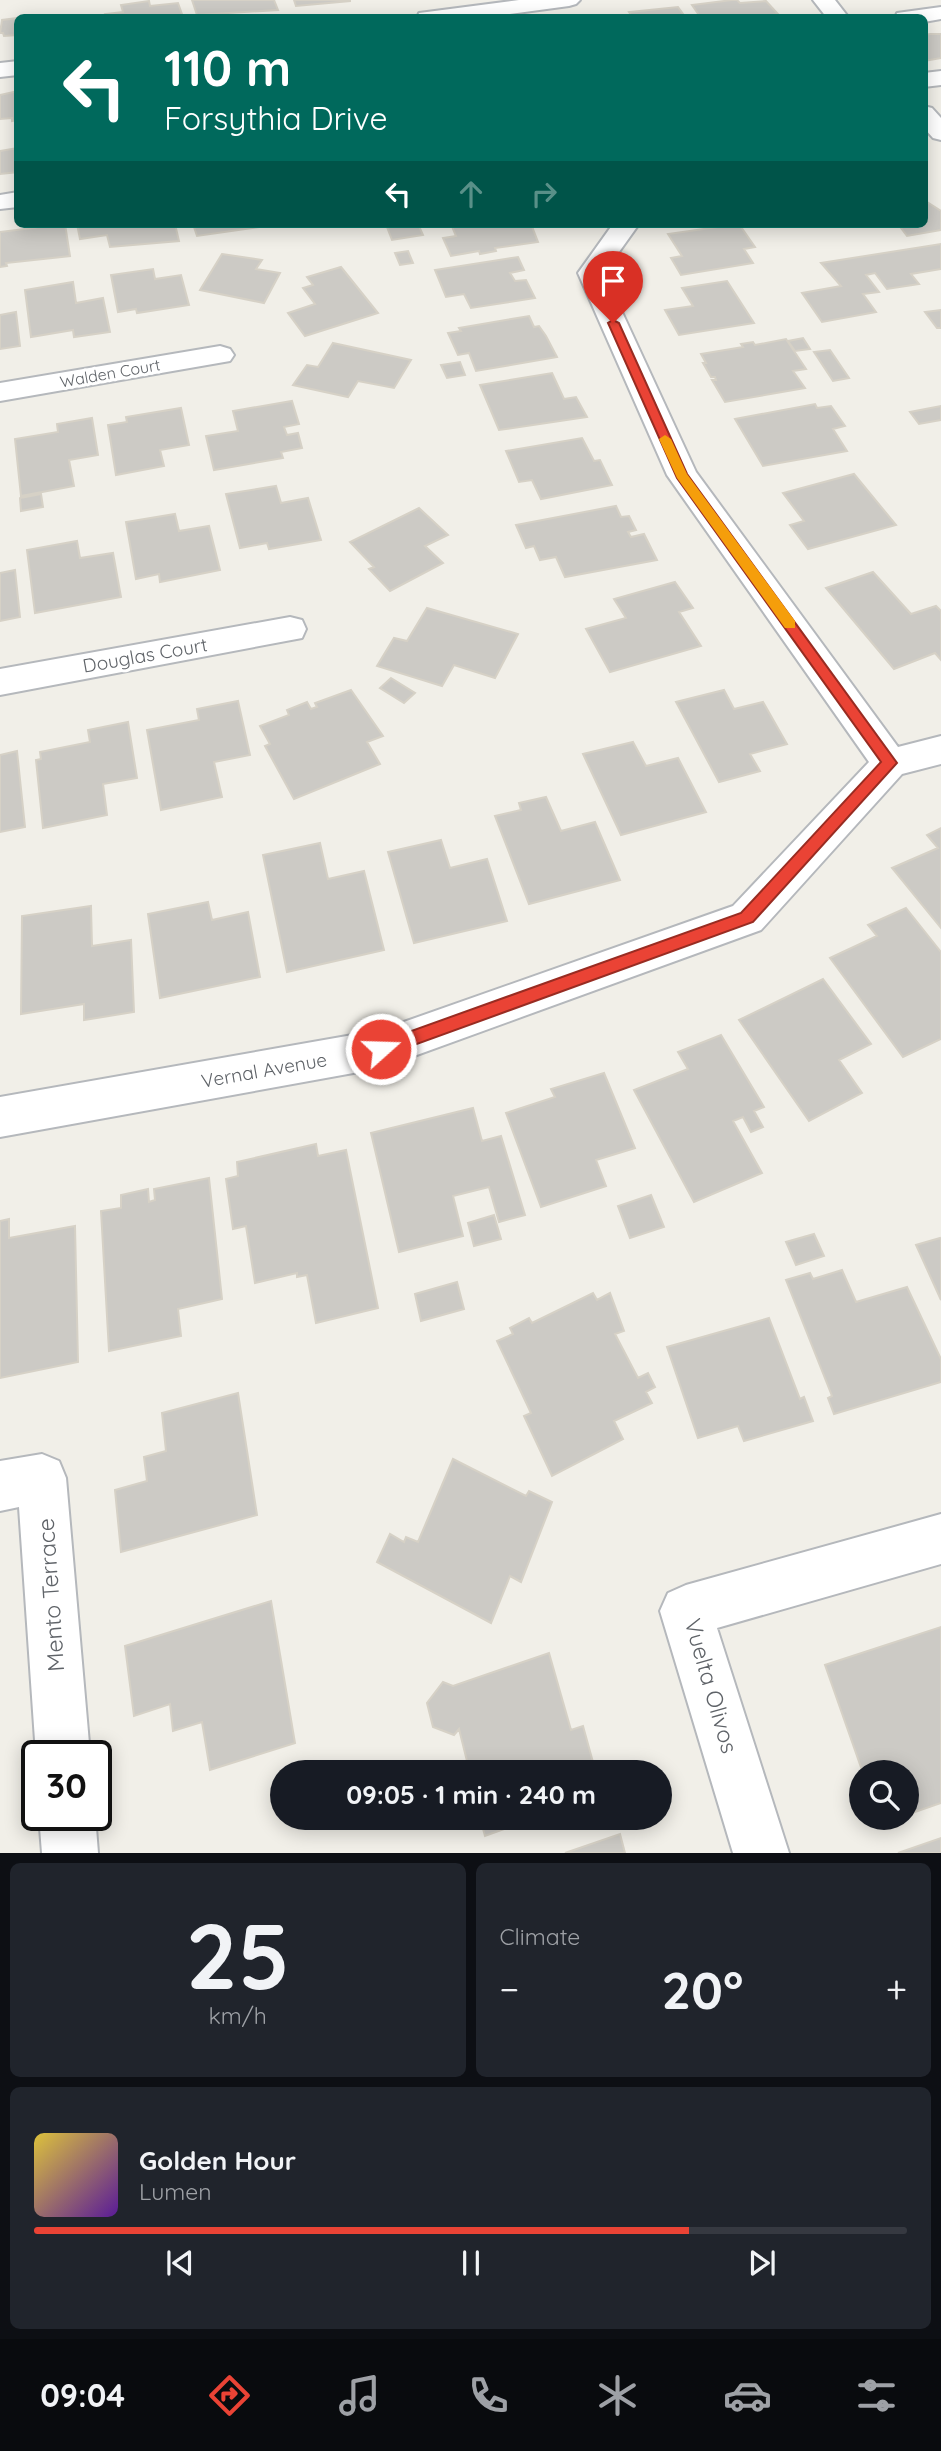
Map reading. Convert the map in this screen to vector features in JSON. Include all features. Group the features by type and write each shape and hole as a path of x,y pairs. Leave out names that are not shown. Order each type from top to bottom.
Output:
{"street":[{"path":"489,14 551,10 569,0"},
{"path":"824,0 836,14"},
{"path":"928,118 941,133"},
{"path":"623,228 591,273 682,475 890,763 941,750"},
{"name":"Walden Court","path":"0,392 220,355"},
{"name":"Douglas Court","path":"0,682 290,629"},
{"name":"Vernal Avenue","path":"0,1117 381,1049 747,918 890,763"},
{"name":"Mento Terrace","path":"0,1486 42,1478 62,1740"},
{"name":"Vuelta Olivos","path":"761,1853 685,1611 941,1539"},
{"path":"68,1831 70,1853"}],"building":[{"path":"192,0 274,0 278,10 213,14 197,14"},
{"path":"294,0 350,0 350,1 296,6"},
{"path":"732,0 740,3 766,1 778,14 698,14 692,5"},
{"path":"149,1 150,6 178,3 182,14 105,14 123,12 121,5"},
{"path":"678,7 683,14 630,14 629,12"},
{"path":"14,18 14,35 4,36 0,33 2,20"},
{"path":"928,34 941,34 941,58 928,60"},
{"path":"14,92 14,121 12,118 0,119 0,95"},
{"path":"14,149 14,172 0,174 0,151"},
{"path":"928,203 941,211 941,230 907,236 901,228 928,228"},
{"path":"66,228 70,256 6,263 7,266 0,267 0,232"},
{"path":"78,228 176,228 179,241 110,247 107,235 80,239"},
{"path":"194,228 253,228 197,236"},
{"path":"387,228 420,228 423,235 392,240"},
{"path":"453,228 533,228 538,242 495,248 496,251 480,254 479,251 451,256 443,238 456,236"},
{"path":"711,228 742,228 755,247 744,249 753,263 681,275 671,258 682,256 668,234"},
{"path":"941,244 941,269 911,274 919,284 887,289 875,273 866,275 879,292 863,294 876,312 822,322 802,293 841,286 821,263"},
{"path":"408,251 413,263 400,265 395,253"},
{"path":"222,254 262,260 256,269 280,273 264,303 200,290"},
{"path":"518,257 524,270 510,273 515,281 526,280 535,298 471,308 464,294 446,297 435,270"},
{"path":"341,267 378,313 305,336 288,313 315,304 303,288 313,285 307,277"},
{"path":"153,269 155,279 181,275 189,305 137,313 136,309 118,312 111,275"},
{"path":"727,281 754,323 679,335 665,310 693,306 682,288"},
{"path":"73,282 76,303 103,298 110,332 74,337 73,330 31,337 25,290"},
{"path":"941,310 941,328 937,328 925,312"},
{"path":"16,312 20,346 0,349 0,315"},
{"path":"529,316 534,327 539,326 546,336 557,357 476,371 469,353 458,355 448,333 461,331 459,328"},
{"path":"803,338 810,349 795,351 788,341"},
{"path":"786,339 806,369 793,371 805,388 725,402 712,380 716,380 715,377 711,377 703,363 706,363 701,354 743,347 741,344 753,342 755,345"},
{"path":"333,343 411,360 394,388 358,381 348,397 293,385 307,365 318,367"},
{"path":"830,350 849,378 833,381 814,352"},
{"path":"460,362 465,375 447,378 441,365"},
{"path":"552,373 564,399 576,397 587,417 499,430 480,385"},
{"path":"292,401 299,424 284,427 287,435 298,433 302,448 281,452 283,458 214,470 206,436 238,431 233,411"},
{"path":"815,404 817,408 831,406 845,426 833,429 847,451 763,466 735,419"},
{"path":"941,406 941,420 919,424 910,412"},
{"path":"181,408 189,445 160,450 164,466 116,475 108,425 127,422 126,417"},
{"path":"92,418 98,455 69,460 74,486 21,496 15,439 58,432 57,424"},
{"path":"582,438 594,461 600,460 612,485 541,499 532,480 519,482 506,451"},
{"path":"854,474 896,525 808,549 790,525 804,521 783,493"},
{"path":"276,486 281,503 308,498 321,540 269,549 267,543 240,548 226,494"},
{"path":"41,494 43,507 21,511 20,498"},
{"path":"616,506 621,517 629,516 636,530 628,532 631,537 644,534 657,560 565,577 556,557 540,560 534,546 526,548 516,525"},
{"path":"419,508 448,535 425,546 443,563 390,591 369,569 374,567 350,542"},
{"path":"175,514 179,531 209,526 220,570 160,582 159,574 136,579 126,522"},
{"path":"77,541 80,558 113,553 121,597 35,613 27,550"},
{"path":"15,570 20,617 0,621 0,573"},
{"path":"873,572 911,614 936,606 941,611 941,660 935,653 894,669 826,588"},
{"path":"675,582 693,608 679,612 701,646 610,672 586,629 626,618 614,599"},
{"path":"427,608 518,634 495,678 454,665 442,686 377,666 394,638 407,641"},
{"path":"391,678 415,693 404,703 380,688"},
{"path":"351,690 383,736 367,742 380,764 294,799 265,746 270,744 260,726 289,715 287,710 307,702 311,709 317,707 315,703"},
{"path":"724,690 734,709 763,702 787,744 750,754 760,771 719,782 676,702"},
{"path":"238,701 250,755 214,762 222,797 161,810 147,730 199,720 197,709"},
{"path":"128,722 137,778 103,784 107,815 43,828 36,760 41,759 40,752 90,742 88,730"},
{"path":"633,742 646,766 678,758 706,812 621,835 583,754"},
{"path":"17,751 25,827 0,832 0,755"},
{"path":"546,797 561,831 595,822 620,880 529,904 495,816 521,810 519,803"},
{"path":"941,828 941,928 892,868 938,848 927,835"},
{"path":"441,840 450,868 487,859 507,921 414,943 388,852"},
{"path":"320,843 328,879 364,871 384,950 287,972 263,855"},
{"path":"208,902 212,920 248,912 260,977 160,998 148,914"},
{"path":"91,906 92,946 131,940 134,1012 84,1020 84,1004 21,1014 22,916"},
{"path":"906,908 941,952 941,1039 903,1057 830,958 877,936 868,925"},
{"path":"823,979 871,1044 839,1060 862,1093 809,1121 739,1020"},
{"path":"721,1035 764,1107 754,1111 763,1127 751,1132 743,1117 733,1121 762,1173 694,1202 634,1090 688,1069 678,1052"},
{"path":"604,1073 635,1148 596,1160 606,1186 541,1207 506,1113 555,1097 551,1089"},
{"path":"473,1108 482,1141 501,1136 525,1215 499,1222 489,1187 453,1196 463,1236 399,1252 371,1133"},
{"path":"316,1144 318,1156 346,1150 378,1308 316,1323 307,1275 297,1277 297,1273 255,1283 246,1226 233,1229 226,1179 238,1176 237,1162"},
{"path":"209,1178 222,1299 178,1309 181,1336 109,1351 101,1211 121,1208 121,1195 148,1189 149,1202 155,1200 154,1189"},
{"path":"651,1195 664,1227 630,1238 618,1206"},
{"path":"494,1215 501,1239 474,1246 468,1223"},
{"path":"9,1219 9,1238 75,1226 78,1362 0,1378 0,1221"},
{"path":"814,1234 824,1256 796,1265 786,1242"},
{"path":"940,1238 941,1240 941,1300 916,1245"},
{"path":"842,1270 856,1302 907,1287 941,1359 941,1382 834,1414 828,1398 832,1396 786,1280 810,1273 813,1279"},
{"path":"457,1282 464,1309 421,1321 415,1294"},
{"path":"593,1293 597,1300 610,1293 624,1331 615,1334 638,1378 648,1373 655,1387 646,1392 652,1403 614,1421 623,1439 552,1476 524,1416 531,1413 497,1341 513,1334 510,1328 529,1318 532,1323"},
{"path":"769,1318 800,1399 804,1397 813,1421 744,1441 738,1426 698,1438 667,1347"},
{"path":"238,1393 257,1515 121,1552 115,1490 147,1481 144,1457 166,1451 162,1413"},
{"path":"453,1459 526,1496 529,1491 552,1502 521,1582 510,1576 491,1623 377,1562 390,1534 404,1542 406,1537 418,1542"},
{"path":"271,1601 295,1743 210,1770 202,1722 173,1731 170,1704 134,1716 125,1646"},
{"path":"941,1627 941,1803 919,1811 919,1760 858,1760 825,1665"},
{"path":"549,1653 571,1730 583,1726 592,1760 467,1760 459,1729 454,1735 433,1727 427,1703 443,1682 453,1686"},
{"path":"483,1830 501,1830 485,1836"},
{"path":"620,1834 625,1853 565,1853"},
{"path":"941,1838 941,1853 898,1853"}],"slow traffic":[{"path":"665,439 682,475 790,624"}],"route":[{"path":"381,1049 747,918 890,763 682,475 613,323"}]}
